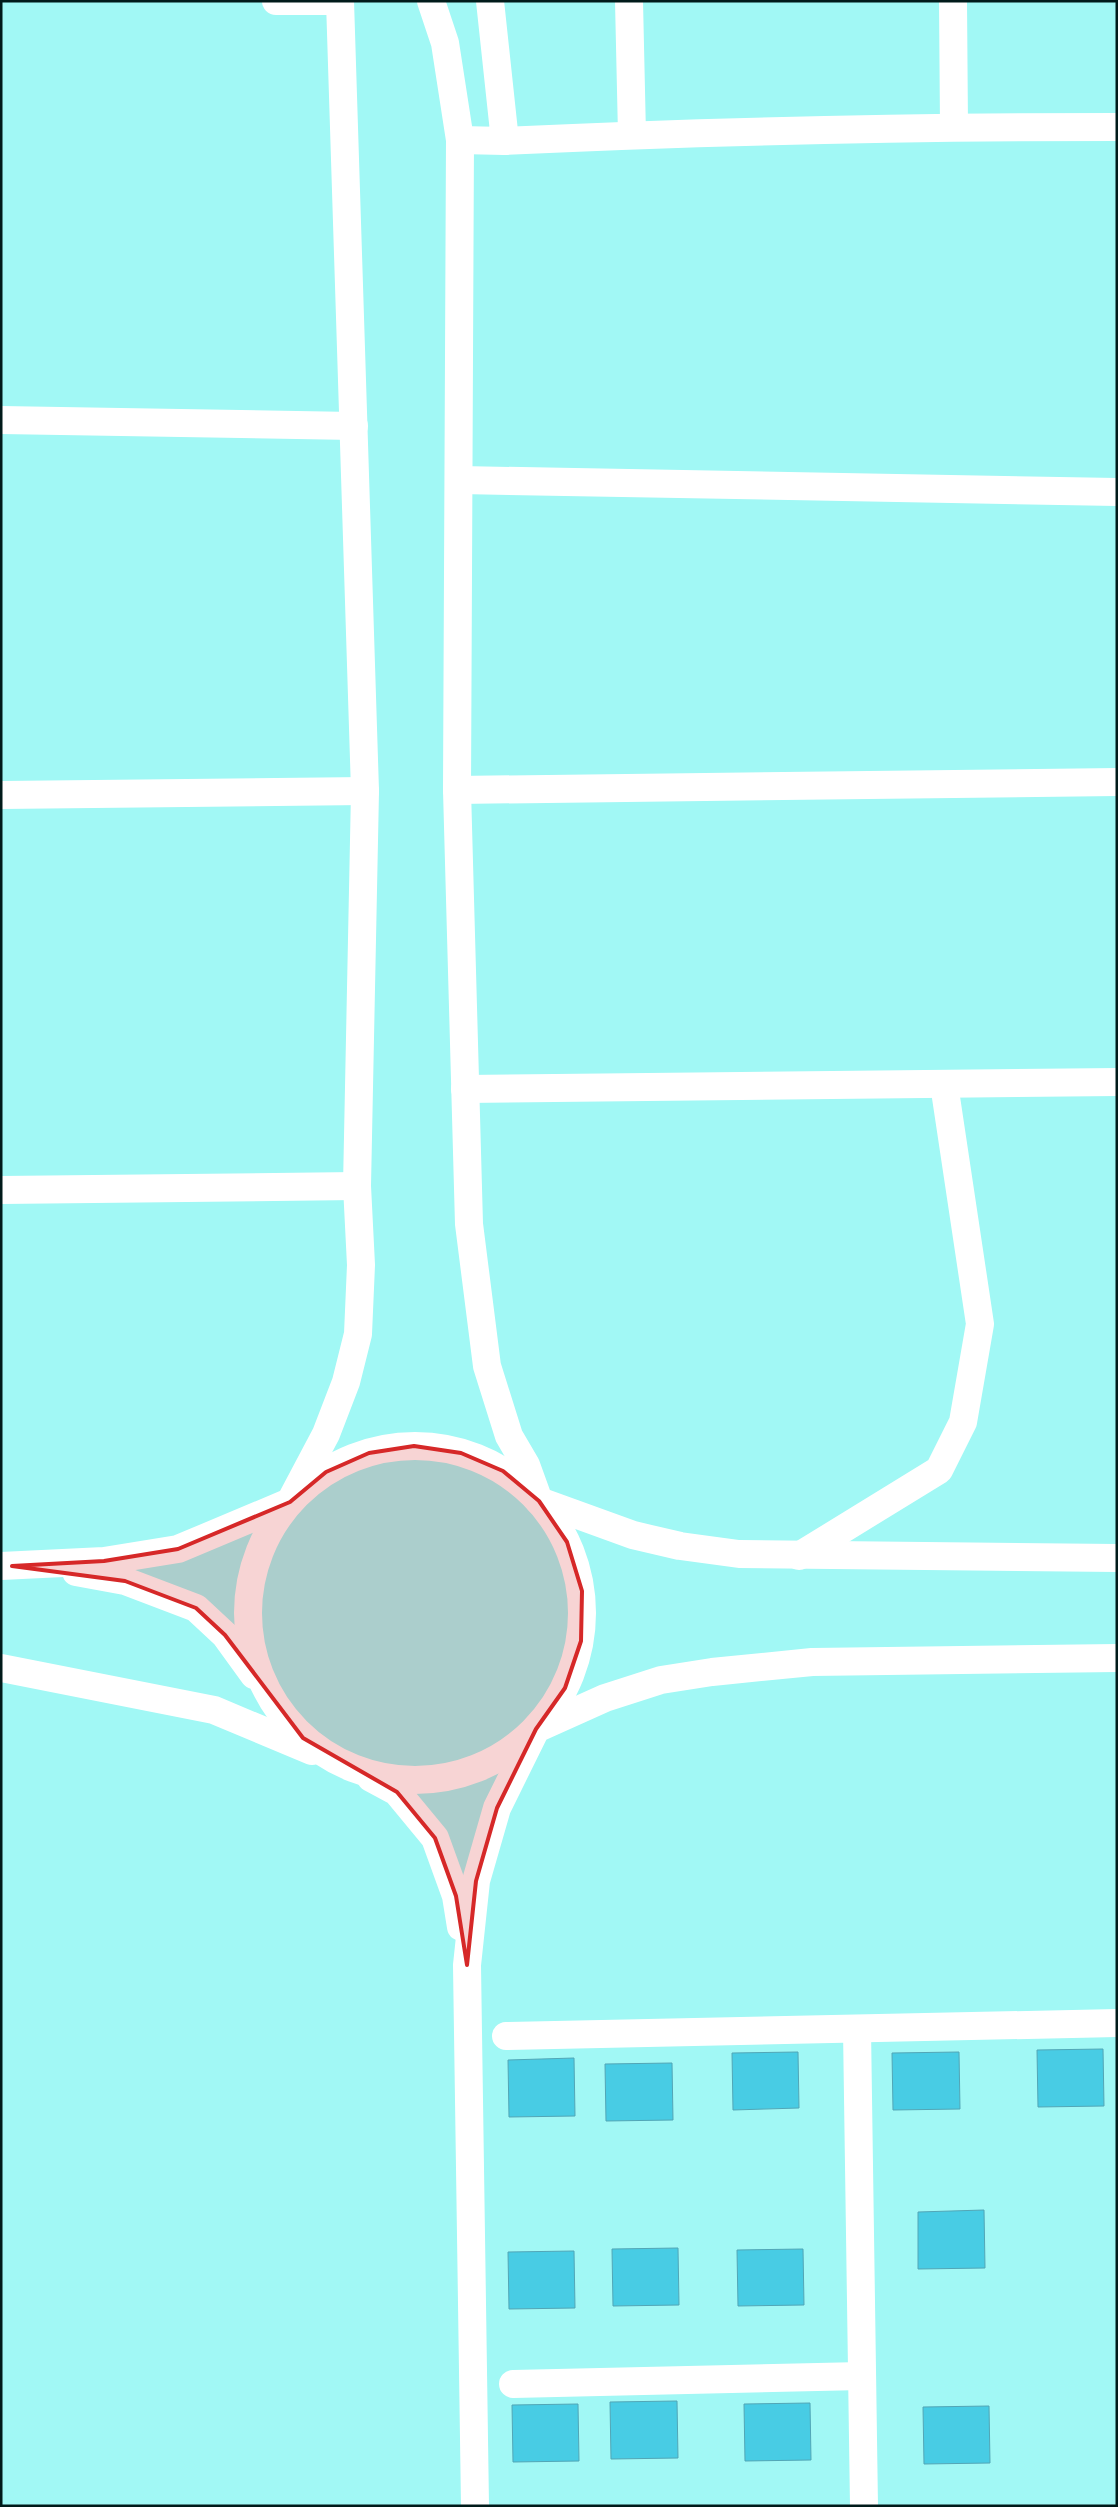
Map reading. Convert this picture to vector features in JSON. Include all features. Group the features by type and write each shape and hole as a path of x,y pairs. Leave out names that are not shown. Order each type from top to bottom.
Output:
{"street":[{"path":"271,1699 252,1652 247,1618 251,1576 266,1537 290,1502 326,1434 346,1382 358,1334 361,1265 357,1186 365,791 340,2 276,1"},
{"path":"431,1 445,43 460,140 460,480 457,790 468,1224 487,1366 509,1436 526,1465 539,1501 567,1542 582,1591 580,1641 565,1688 536,1730 497,1808 478,1872 470,1919 467,1965 475,2506"},
{"path":"490,1 505,141"},
{"path":"630,1 632,135"},
{"path":"953,1 954,127"},
{"path":"460,140 505,141 632,135 954,127 1117,127"},
{"path":"1,420 354,426"},
{"path":"460,480 1117,492"},
{"path":"457,790 1117,782"},
{"path":"1,795 365,791"},
{"path":"465,1089 1117,1082"},
{"path":"799,1556 939,1470 963,1422 980,1324 944,1084"},
{"path":"1,1190 357,1186"},
{"path":"7,1566 104,1561 178,1549 290,1502 326,1472 368,1453 414,1446 461,1453 503,1471 539,1501 633,1535 680,1546 739,1554 799,1556 1117,1558"},
{"path":"7,1566 88,1574 124,1581 196,1608 225,1635 271,1699 303,1738 346,1765 397,1792 435,1838 456,1896 467,1965"},
{"path":"1,1668 214,1710 346,1765 379,1776 412,1780 446,1777 479,1768 510,1751 536,1730 605,1698 661,1680 729,1670 812,1662 1117,1658"},
{"path":"506,2036 1117,2023"},
{"path":"857,2029 864,2506"},
{"path":"513,2384 862,2376"}],"highlighted area":[{"path":"414,1446 461,1453 503,1471 539,1501 567,1542 582,1591 581,1641 565,1688 536,1729 497,1808 476,1881 467,1965 456,1896 435,1838 397,1792 303,1738 225,1635 196,1608 125,1581 12,1566 104,1561 178,1549 290,1502 326,1472 369,1453"}],"building":[{"path":"1103,2049 1104,2106 1038,2107 1037,2050"},
{"path":"798,2052 799,2108 733,2110 732,2053"},
{"path":"959,2052 960,2109 893,2110 892,2053"},
{"path":"574,2058 575,2116 509,2117 508,2060"},
{"path":"672,2063 673,2120 606,2121 605,2064"},
{"path":"984,2210 985,2268 918,2269 918,2212"},
{"path":"678,2248 679,2305 613,2306 612,2249"},
{"path":"803,2249 804,2305 738,2306 737,2250"},
{"path":"574,2251 575,2308 509,2309 508,2252"},
{"path":"677,2401 678,2458 611,2459 610,2402"},
{"path":"810,2403 811,2460 745,2461 744,2404"},
{"path":"578,2404 579,2461 513,2462 512,2405"},
{"path":"989,2406 990,2463 924,2464 923,2407"}]}
